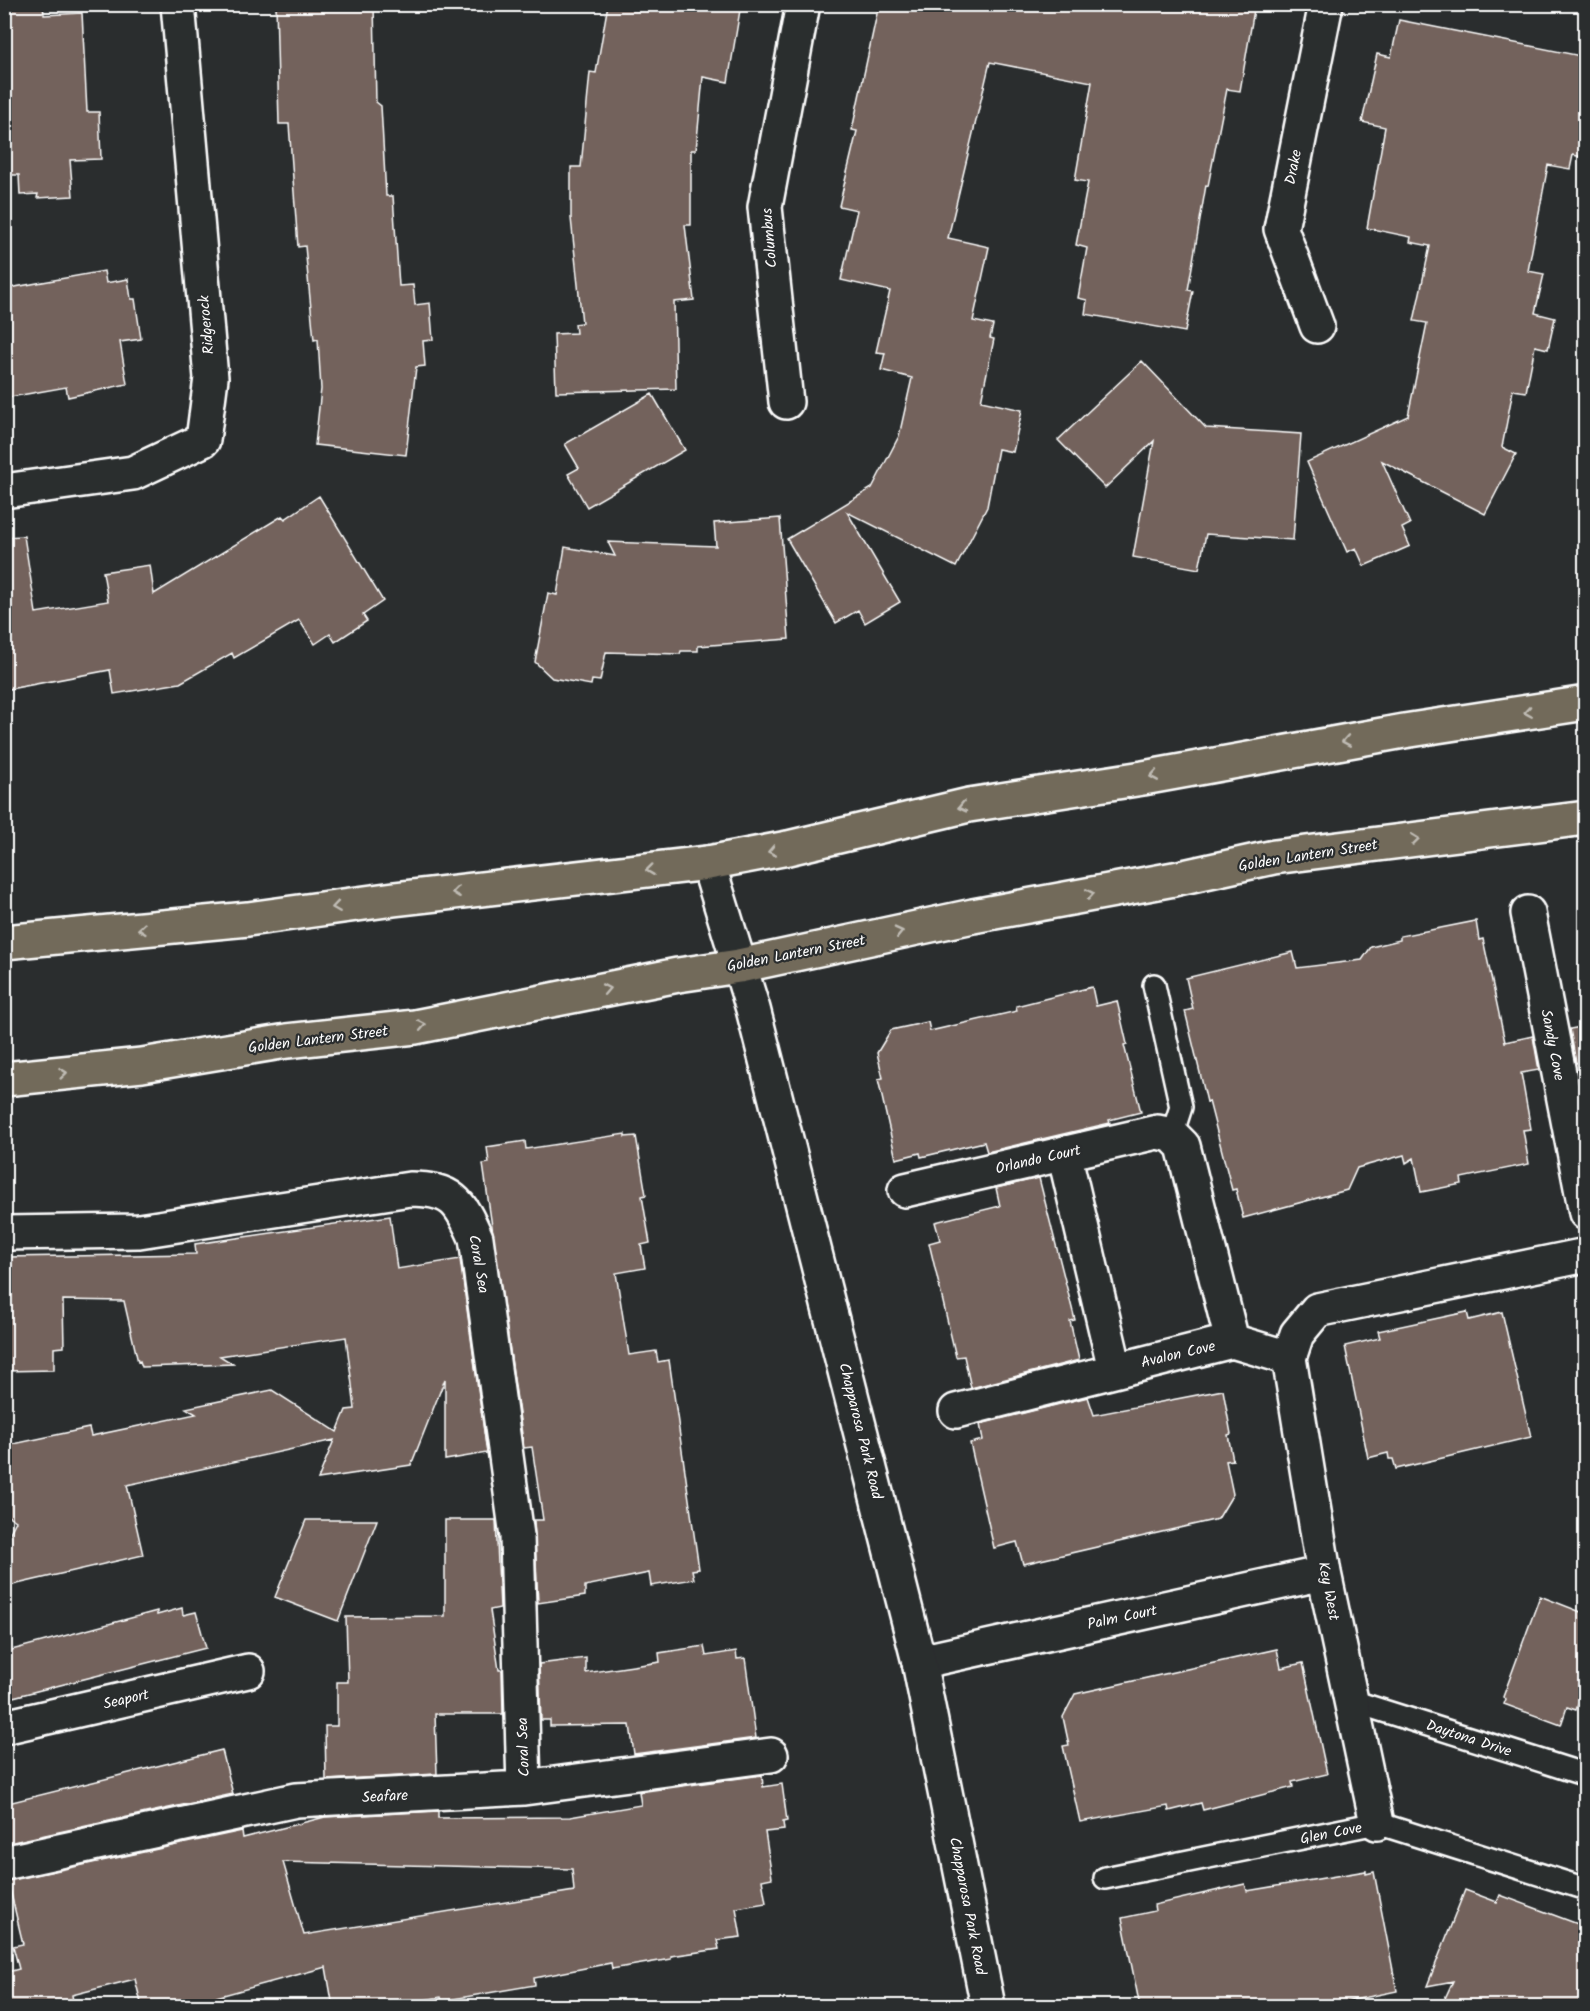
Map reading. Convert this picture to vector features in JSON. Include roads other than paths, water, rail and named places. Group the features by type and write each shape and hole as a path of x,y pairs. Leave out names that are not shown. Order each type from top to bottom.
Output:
{"main road":[{"path":"4,942 248,919 394,899 708,863 788,848 969,805 1143,778 1404,731 1586,703"},
{"name":"Golden Lantern Street","path":"4,1078 142,1065 287,1041 415,1027 678,975 739,966 973,916 1174,879 1274,857 1586,818"}],"street":[{"name":"Ridgerock","path":"4,491 133,473 203,440 211,378 178,4"},
{"name":"Columbus","path":"786,402 765,207 803,4"},
{"name":"Drake","path":"1317,326 1281,229 1326,4"},
{"name":"Chapparosa Park Road","path":"708,863 753,1009 804,1202 919,1662 988,2007"},
{"name":"Sandy Cove","path":"1528,913 1586,1213"},
{"name":"Orlando Court","path":"904,1190 1157,1132 1172,1135"},
{"path":"1172,1135 1183,1146 1232,1341"},
{"path":"1064,1153 1115,1369"},
{"name":"Coral Sea","path":"4,1233 139,1231 410,1188 433,1189 462,1205 476,1238 517,1536 524,1788"},
{"path":"1289,1358 1297,1334 1317,1310 1586,1255"},
{"name":"Avalon Cove","path":"956,1411 1232,1341 1289,1358"},
{"name":"Key West","path":"1289,1358 1324,1573 1377,1823"},
{"name":"Palm Court","path":"919,1662 1324,1573"},
{"name":"Seaport","path":"4,1727 248,1671"},
{"name":"Seafare","path":"4,1863 296,1800 524,1788 771,1755"}],"lane":[{"path":"1154,985 1181,1107 1172,1135"},
{"name":"Daytona Drive","path":"1352,1701 1586,1774"},
{"name":"Glen Cove","path":"1105,1878 1377,1823 1586,1889"}]}
